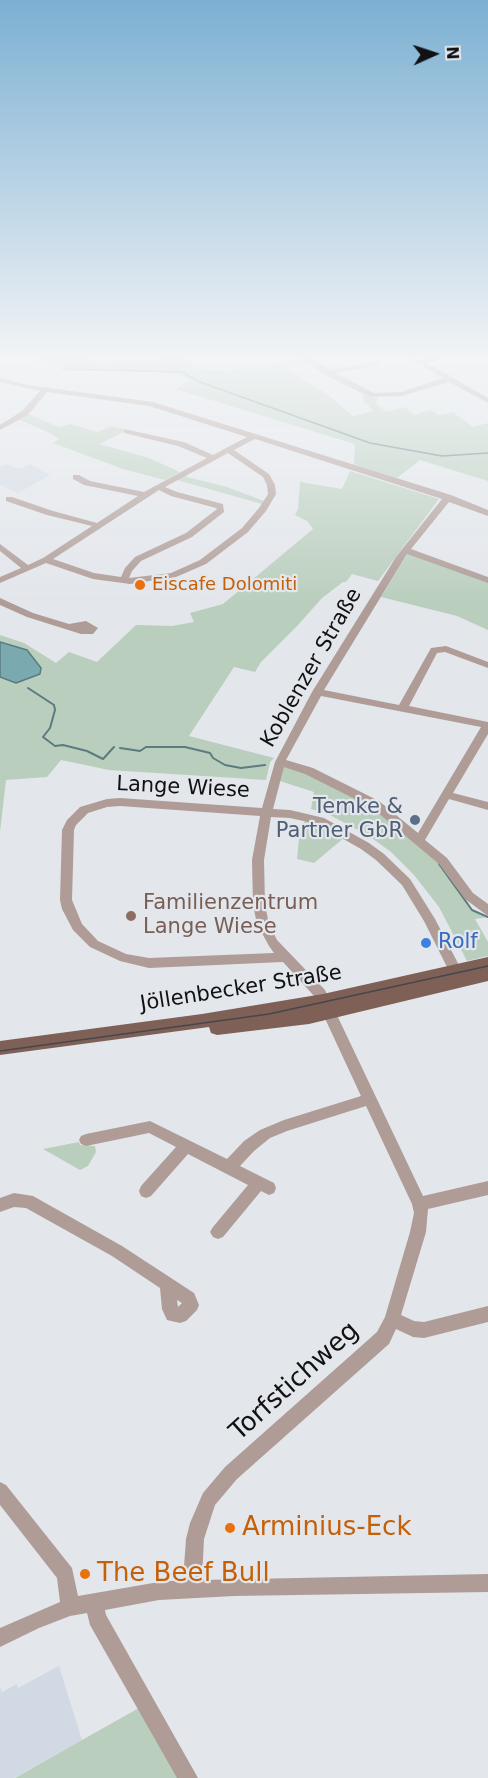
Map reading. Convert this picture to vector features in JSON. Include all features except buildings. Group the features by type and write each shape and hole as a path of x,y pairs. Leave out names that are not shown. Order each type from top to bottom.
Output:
{"main road":[{"name":"Jöllenbecker Straße","path":"0,1048 326,1007 488,963"},
{"name":"Jöllenbecker Straße","path":"0,1057 326,1007 488,975"}],"street":[{"path":"159,439 182,444 213,458"},
{"path":"0,580 46,560 144,495 249,439"},
{"path":"264,439 448,497 488,513"},
{"path":"46,560 93,576 124,580 160,578 197,566 238,536 263,509 272,494 269,480 229,450"},
{"path":"76,477 87,483 144,495"},
{"path":"124,580 128,570 138,559 189,534 222,510 220,506 174,494 158,487"},
{"name":"Koblenzer Straße","path":"326,1007 314,986 269,937 263,924 259,905 258,860 266,813 279,762 317,692 405,550 448,497"},
{"path":"9,499 50,513 100,525"},
{"path":"0,547 28,569"},
{"path":"405,550 488,580"},
{"path":"0,602 68,627"},
{"path":"402,709 434,650 446,649 488,665"},
{"path":"317,692 488,725 419,840"},
{"path":"279,762 309,771 375,804 443,861 469,896 488,911"},
{"path":"447,795 488,806"},
{"name":"Lange Wiese","path":"286,957 165,964 136,962 106,950 86,937 72,918 66,900 68,830 76,816 96,805 120,802 266,813 307,817 320,821 346,834 380,857 406,882 418,898 456,971"},
{"name":"Torfstichweg","path":"192,1589 199,1523 214,1491 231,1473 383,1338 392,1319 418,1232 421,1213 419,1204 326,1007"},
{"path":"229,1167 249,1146 265,1134 369,1099"},
{"path":"86,1140 150,1127 264,1185 218,1232"},
{"path":"146,1191 187,1145"},
{"path":"419,1204 488,1188"},
{"path":"0,1205 22,1200 34,1204 117,1251 167,1284"},
{"path":"392,1319 413,1329 424,1330 488,1314"},
{"path":"0,1491 66,1574 70,1607"},
{"path":"0,1638 70,1607 143,1593 192,1589 488,1583"},
{"path":"94,1602 97,1618 188,1778"}],"shaded area":[{"path":"6,464 19,469 30,464 50,475 18,493 0,485 0,467"},
{"path":"59,1666 82,1740 14,1778 0,1778 0,1687 2,1692 17,1684 18,1688"}],"green space":[{"path":"59,439 109,439 99,444 149,458 180,472 165,480 123,469 53,443"},
{"path":"339,439 488,439 488,481 420,460 397,478 354,464 355,444"},
{"path":"350,471 439,499 378,581 352,574 346,582 322,598 261,662 255,672 234,667 189,736 274,758 270,762 266,780 109,770 61,760 47,777 6,780 0,832 0,635 24,643 56,663 69,652 97,662 136,625 172,626 194,622 190,613 223,604 313,529 307,521 295,515 298,509 300,482 342,489"},
{"path":"186,475 264,501 262,504 177,480"},
{"path":"408,553 488,582 488,630 457,616 381,597"},
{"path":"284,766 310,774 373,806 440,863 473,910 488,917 475,919 488,942 488,956 467,961 439,907 414,875 391,852 369,836 328,814 311,809 314,792 280,781"},
{"path":"305,820 345,837 314,863 297,859 299,838"},
{"path":"79,1142 80,1145 95,1146 96,1152 88,1166 80,1170 43,1149"},
{"path":"139,1708 178,1778 15,1778 82,1740"}],"water":[{"path":"0,642 27,650 41,668 40,674 16,683 0,677"}],"waterway":[{"path":"359,439 442,456 488,453"},
{"path":"28,688 54,705 55,710 50,728 43,737 55,746 63,745 87,751 103,759 114,747"},
{"path":"120,748 140,751 146,747 185,747 210,753 213,758 225,765 241,768 265,765"},
{"path":"439,864 472,910 488,917"}],"tram line":[{"path":"0,1051 269,1014 488,966"}],"place":[{"name":"Eiscafe Dolomiti","path":"140,585"},
{"name":"Temke & Partner GbR","path":"415,820"},
{"name":"Familienzentrum Lange Wiese","path":"131,916"},
{"name":"Rolf","path":"426,943"},
{"name":"Arminius-Eck","path":"230,1528"},
{"name":"The Beef Bull","path":"85,1574"}]}
